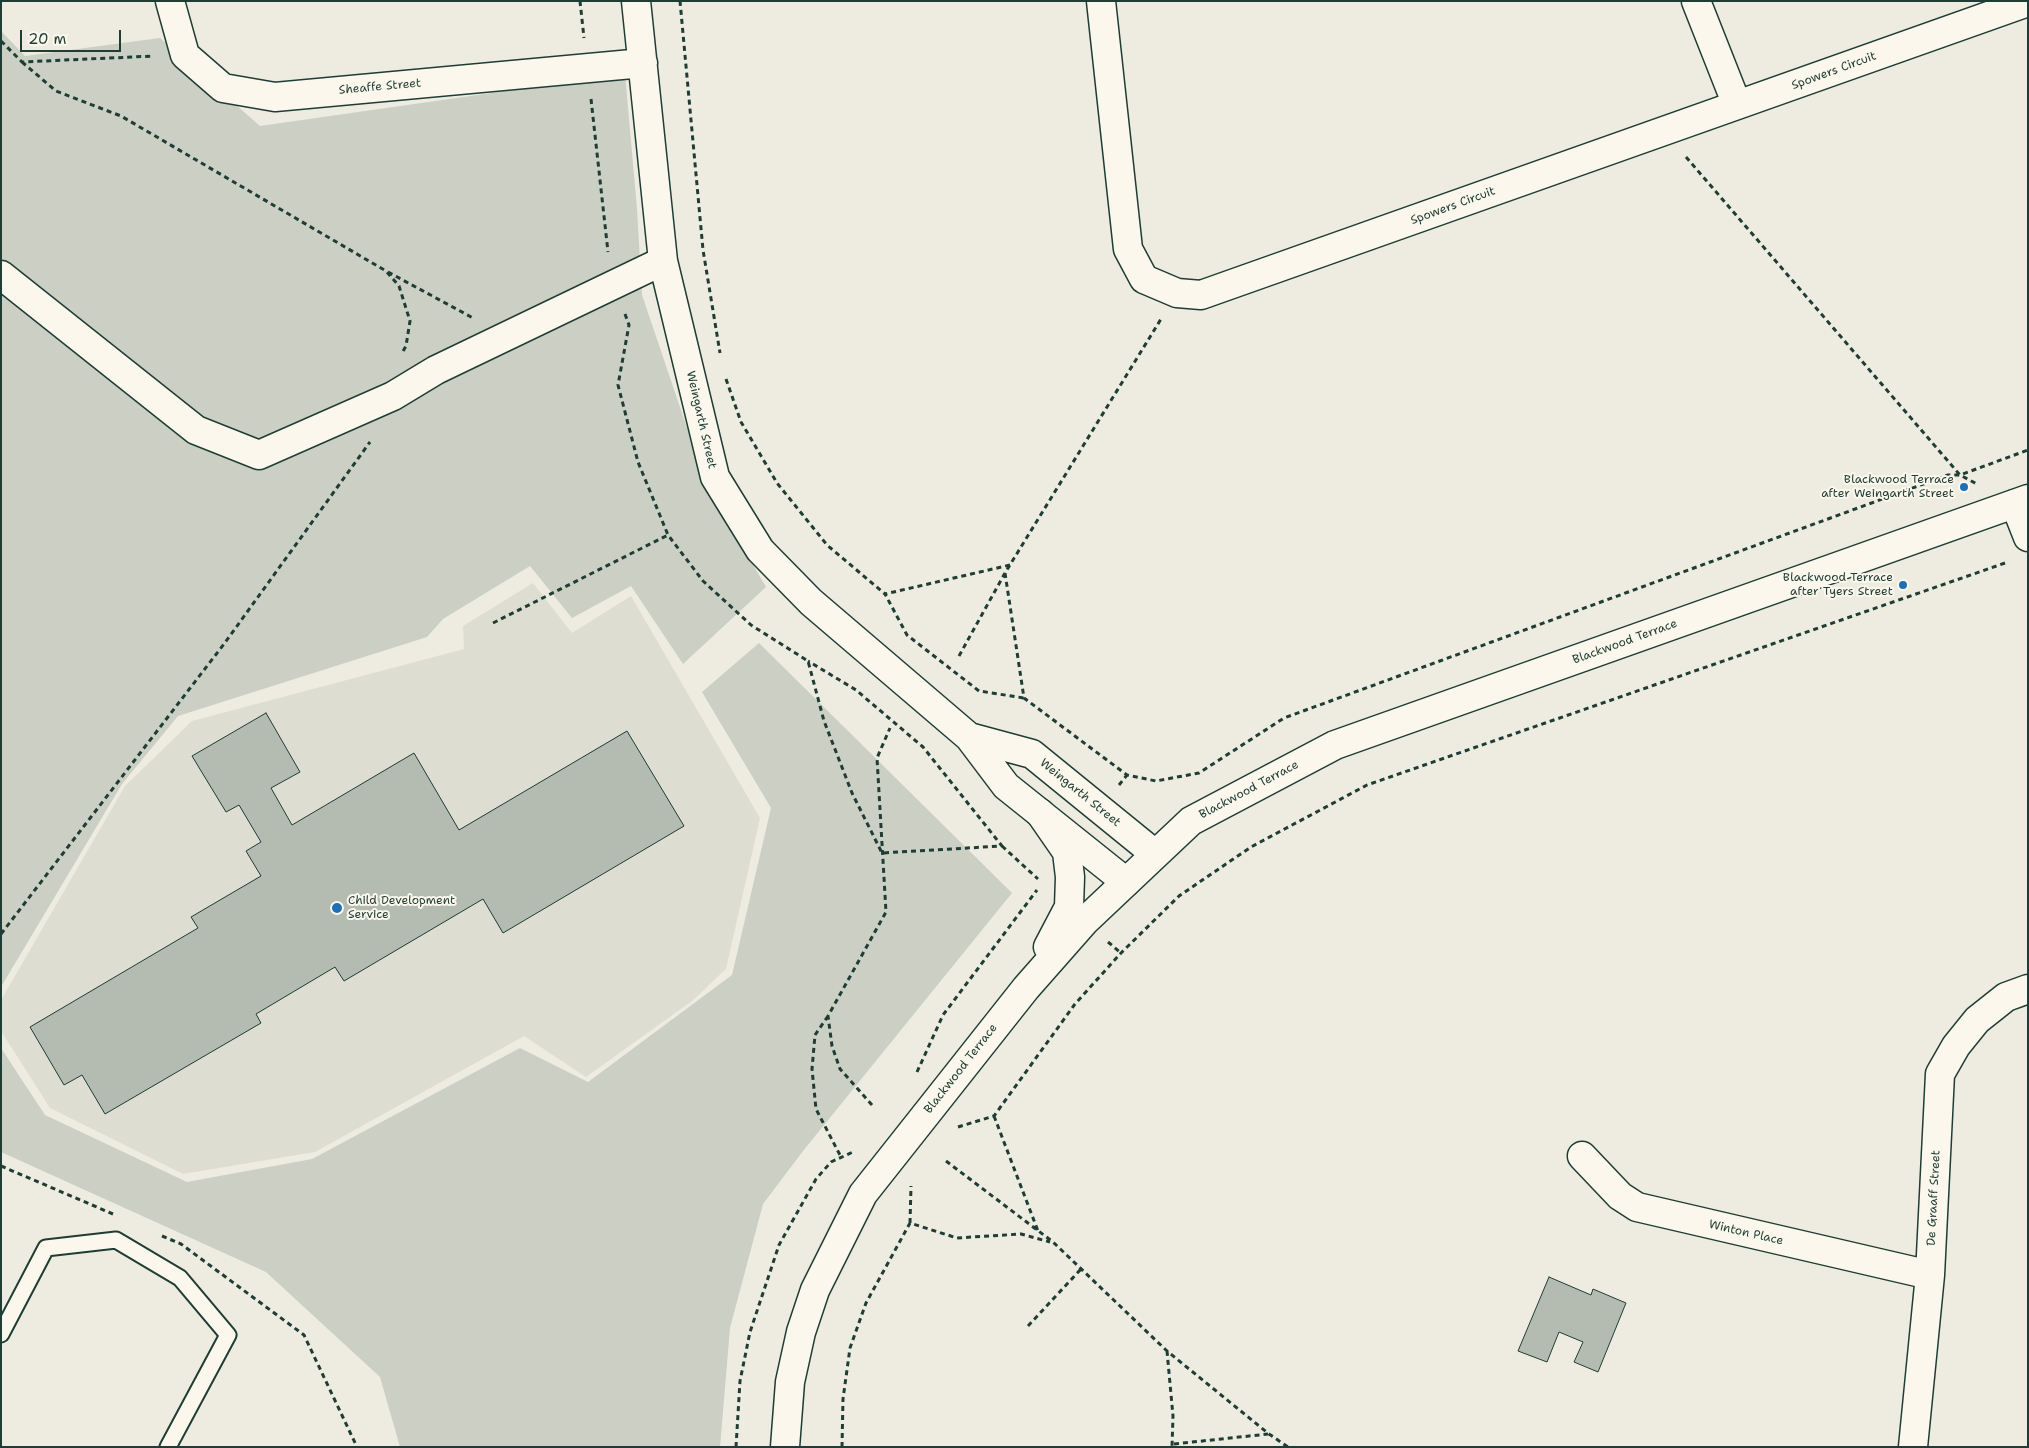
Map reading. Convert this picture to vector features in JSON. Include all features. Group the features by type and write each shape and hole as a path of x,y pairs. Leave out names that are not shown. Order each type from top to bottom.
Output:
{"street":[{"path":"170,1 184,55"},
{"name":"Weingarth Street","path":"636,1 664,260 715,477 760,550 811,602 969,737 1006,786 1126,882"},
{"name":"Spowers Circuit","path":"1101,1 1128,250 1144,279 1177,293 1201,296 2028,2"},
{"path":"1696,1 1737,105"},
{"name":"Sheaffe Street","path":"184,55 223,88 275,97 643,63"},
{"path":"1,275 196,430 259,455 393,396 436,370 664,260"},
{"path":"2021,502 2028,537"},
{"name":"Blackwood Terrace","path":"785,1447 790,1382 801,1332 815,1290 863,1194 1026,988 1085,921 1191,821 1334,745 2021,502"},
{"name":"Weingarth Street","path":"969,737 1032,754 1155,854"},
{"path":"1026,988 1069,907 1070,877 1066,852 1040,814"},
{"name":"De Graaff Street","path":"1913,1447 1930,1275 1940,1074 1956,1046 1977,1020 2006,997 2028,989"},
{"name":"Winton Place","path":"1582,1156 1620,1196 1637,1207 1930,1275"}],"lane":[{"path":"1,1334 46,1248 116,1240 180,1278 228,1335 168,1447"}],"path":[{"path":"580,1 609,265 629,325 618,385 638,462 668,535 703,581 751,625 856,690 923,747 1002,846 1042,882"},
{"path":"680,1 703,250 721,360"},
{"path":"1,41 56,91 121,116 386,271 480,322"},
{"path":"22,62 184,55"},
{"path":"1663,131 1960,475 2021,502"},
{"path":"386,271 399,286 410,321 406,346 398,359"},
{"path":"959,656 1005,573 1177,293"},
{"path":"726,378 741,422 777,483 826,545 885,594 907,635 978,691 1024,698 1127,775 1156,781 1199,773 1284,718 1948,475 1960,475 2028,450"},
{"path":"1,934 224,644 372,438"},
{"path":"493,623 668,535"},
{"path":"955,1128 994,1116 1075,1004 1120,953 1179,896 1252,847 1367,785 2009,562"},
{"path":"885,594 1010,565"},
{"path":"1005,573 1024,698"},
{"path":"808,661 824,721 852,793 882,853"},
{"path":"841,1157 816,1109 812,1069 815,1035 828,1016 886,912 877,758 890,728"},
{"path":"882,853 1002,846"},
{"path":"828,1016 832,1046 840,1069 872,1105"},
{"path":"994,1116 1039,1232"},
{"path":"946,1162 1053,1242 1167,1351 1269,1434 1288,1447"},
{"path":"842,1447 843,1399 850,1348 866,1303 910,1223 910,1187 916,1180"},
{"path":"910,1223 957,1238 1021,1234 1053,1242"},
{"path":"1028,1326 1082,1269"},
{"path":"1167,1351 1173,1445 1269,1434"}],"shaded area":[{"path":"1,31 25,56 160,38 260,126 625,74 637,209 642,295 706,484 766,587 683,664 631,586 572,618 530,566 443,619 427,637 178,716 122,784 1,987"},
{"path":"533,583 572,633 631,596 760,818 726,969 692,1001 586,1077 524,1036 315,1152 183,1174 50,1108 1,1031 1,1000 125,786 192,721 464,649 463,626"},
{"path":"759,643 1012,893 803,1151 763,1204 730,1328 720,1447 400,1447 380,1377 266,1272 1,1152 1,1048 45,1115 187,1182 312,1159 520,1048 588,1082 732,975 771,808 702,692"}],"building":[{"name":"Child Development Service","path":"266,713 300,772 271,788 292,825 414,753 459,830 627,731 684,826 503,933 483,899 344,981 335,967 256,1014 261,1023 105,1114 82,1075 64,1085 30,1027 198,928 191,917 261,876 246,851 261,842 239,805 226,812 192,756"},
{"path":"1549,1277 1591,1295 1593,1289 1626,1303 1598,1372 1574,1362 1583,1342 1559,1332 1547,1362 1518,1351"}],"place":[{"name":"Blackwood Terrace after Weingarth Street","path":"1964,487"},
{"name":"Blackwood Terrace after Tyers Street","path":"1903,585"},
{"name":"Child Development Service","path":"337,908"}]}
